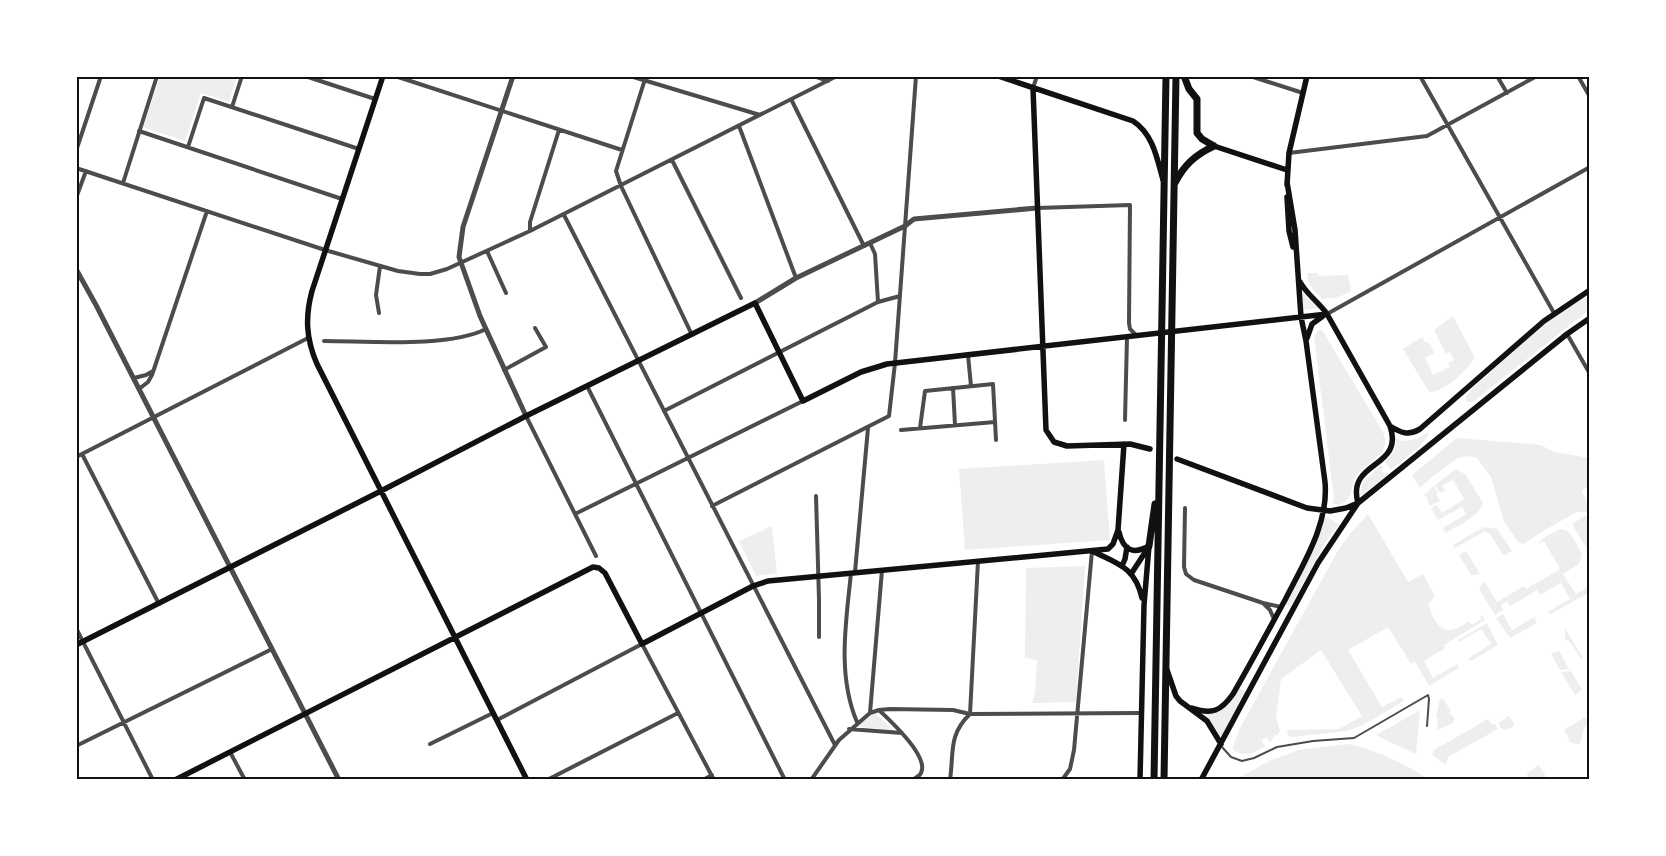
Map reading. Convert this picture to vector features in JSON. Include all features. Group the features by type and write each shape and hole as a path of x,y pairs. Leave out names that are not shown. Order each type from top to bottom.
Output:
{"highway":[{"path":"1154,780 1159,474 1162,341 1164,330 1166,76"},
{"path":"1164,780 1176,76"},
{"path":"1184,76 1189,89 1197,99 1197,133 1202,139 1214,146"},
{"path":"1174,186 1184,167 1204,151 1214,146"},
{"path":"1149,546 1159,474"}],"main road":[{"path":"382,76 309,303 307,315 308,338 317,364 527,780"},
{"path":"998,76 1133,121 1148,136 1164,184"},
{"path":"1192,708 1206,712 1219,709 1225,705 1233,694 1281,607 1308,553 1324,511 1325,482 1301,317 1293,214 1287,182 1289,153 1307,76"},
{"path":"1033,88 1045,423 1054,442 1068,446 1124,444 1150,449"},
{"path":"1214,146 1287,170"},
{"path":"1299,280 1305,290 1327,314 1390,426 1393,439 1391,449 1360,478 1356,492 1358,503"},
{"path":"1390,426 1403,433 1410,434 1420,429 1554,313 1590,290"},
{"path":"76,645 526,416 755,303 803,401 880,365 1137,336 1164,330 1327,314"},
{"path":"1306,341 1307,333 1312,324 1327,314"},
{"path":"1201,780 1318,563 1358,503 1567,334 1590,318"},
{"path":"175,780 591,568 599,568 605,573 642,644 753,586 768,581 1105,550 1111,547 1118,530 1124,444"},
{"path":"1177,459 1297,504 1324,511 1338,510 1358,503"},
{"path":"1118,530 1127,548 1138,551 1149,546"},
{"path":"1131,574 1149,546"},
{"path":"1140,780 1144,605 1149,546"},
{"path":"1122,566 1127,548"},
{"path":"1092,551 1122,566 1131,574 1140,587 1144,605"},
{"path":"1281,607 1287,615 1286,623"},
{"path":"1165,662 1174,692 1180,701 1192,708 1207,721 1221,744"}],"street":[{"path":"76,151 101,76"},
{"path":"123,183 156,76"},
{"path":"232,107 242,76"},
{"path":"305,76 375,99"},
{"path":"395,76 622,150"},
{"path":"513,76 461,235 458,251 460,264 504,370 596,556"},
{"path":"630,76 645,78 760,115"},
{"path":"814,76 828,81"},
{"path":"76,168 380,266 420,274 439,272 564,215 837,76"},
{"path":"712,506 889,416 895,363 916,76"},
{"path":"1033,88 1037,76"},
{"path":"1250,76 1303,93"},
{"path":"1420,76 1554,313"},
{"path":"1497,76 1507,93"},
{"path":"1289,153 1421,138 1434,134 1537,76"},
{"path":"1578,76 1590,97"},
{"path":"645,78 616,171 621,186 692,335"},
{"path":"188,147 204,98 359,148"},
{"path":"791,99 864,246"},
{"path":"739,126 796,278"},
{"path":"530,231 530,222 559,130"},
{"path":"139,131 342,199"},
{"path":"672,160 741,298"},
{"path":"1327,314 1590,167"},
{"path":"76,198 86,171"},
{"path":"755,303 796,278 918,218 1037,208 1130,205 1129,323 1130,328 1137,336"},
{"path":"139,389 148,382 153,371 207,211"},
{"path":"564,215 834,745"},
{"path":"870,243 875,254 878,302"},
{"path":"487,251 506,293"},
{"path":"379,312 376,295 380,266"},
{"path":"76,269 134,378 339,780"},
{"path":"664,411 878,302 900,296"},
{"path":"504,370 546,347 535,328"},
{"path":"324,341 425,341 474,334 486,329"},
{"path":"1567,334 1590,374"},
{"path":"1125,420 1127,337"},
{"path":"76,457 308,338"},
{"path":"968,355 971,386"},
{"path":"134,378 153,371"},
{"path":"920,428 925,391 993,384 996,440"},
{"path":"587,386 785,780"},
{"path":"953,388 955,425"},
{"path":"575,514 803,401"},
{"path":"902,430 995,422"},
{"path":"857,722 853,711 844,660 868,428"},
{"path":"82,454 159,604"},
{"path":"816,496 819,638"},
{"path":"1185,508 1184,567 1188,577 1281,607"},
{"path":"1062,780 1073,761 1092,551"},
{"path":"950,780 953,742 960,725 970,714 978,561"},
{"path":"870,713 882,570"},
{"path":"1264,603 1270,610 1274,620"},
{"path":"76,628 153,780"},
{"path":"497,720 642,644 713,777 703,780"},
{"path":"76,746 272,649"},
{"path":"811,780 834,745 849,729 870,713 879,710 953,710 970,714 1142,714"},
{"path":"879,710 902,732 914,747 921,762 920,774 910,780"},
{"path":"430,744 493,713"},
{"path":"547,780 678,713"},
{"path":"849,729 902,732"},
{"path":"230,752 245,780"}],"lane":[{"path":"1221,744 1226,754 1242,761 1254,758 1278,747 1313,741 1354,738 1428,695 1430,699 1427,726"}],"shaded area":[{"path":"160,76 237,76 229,102 201,93 185,141 143,127"},
{"path":"1307,273 1318,273 1319,276 1348,275 1351,291 1337,298 1322,299 1310,284"},
{"path":"1301,291 1309,300 1320,308 1302,310"},
{"path":"1590,295 1590,309 1473,402 1466,400 1466,396 1471,390 1542,327 1557,315"},
{"path":"1453,316 1475,358 1448,385 1442,389 1429,392 1403,349 1422,337 1425,342 1430,344 1434,353 1425,358 1433,375 1450,367 1448,363 1454,360 1450,352 1446,354 1434,330"},
{"path":"1319,330 1322,330 1383,432 1385,440 1382,452 1359,472 1349,497 1338,505 1332,503 1334,499 1314,336"},
{"path":"1428,432 1429,434 1419,447 1391,470 1385,462 1393,452 1396,439 1413,440"},
{"path":"1457,438 1541,445 1554,452 1590,458 1590,486 1581,491 1590,506 1590,512 1577,512 1524,544 1518,542 1504,522 1491,477 1477,458 1469,456 1458,458 1420,488 1412,475"},
{"path":"1104,460 1110,540 965,550 959,469"},
{"path":"1381,465 1384,468 1381,470 1384,474 1387,472 1389,474 1360,496 1363,482"},
{"path":"1456,469 1466,475 1483,503 1473,517 1446,533 1443,528 1466,514 1462,507 1438,520 1431,508 1437,505 1442,513 1464,499 1453,480 1442,486 1445,490 1440,493 1435,485"},
{"path":"1434,486 1440,501 1430,506 1428,499 1424,495"},
{"path":"1368,514 1408,582 1423,574 1435,596 1429,603 1429,607 1432,616 1438,624 1452,630 1469,621 1472,625 1481,619 1482,615 1485,620 1444,645 1445,648 1424,661 1433,678 1457,664 1459,668 1429,686 1415,662 1411,664 1388,627 1348,650 1382,707 1401,697 1404,701 1363,725 1347,731 1291,737 1288,735 1287,730 1339,729 1362,716 1321,650 1281,679 1276,718 1280,730 1278,735 1275,735 1270,743 1267,737 1262,740 1265,747 1256,751 1248,754 1236,752 1232,749 1239,730 1336,554 1349,535"},
{"path":"1326,516 1339,524 1323,546 1290,607 1285,604 1311,553"},
{"path":"1585,516 1590,517 1590,554 1572,524"},
{"path":"772,526 777,573 756,576 739,541"},
{"path":"1484,527 1494,529 1496,527 1512,551 1503,555 1490,534 1485,531 1455,548 1453,545"},
{"path":"1561,529 1571,535 1582,554 1579,564 1563,574 1576,594 1590,586 1590,592 1549,615 1548,612 1570,599 1561,583 1540,595 1537,590 1510,606 1507,601 1501,605 1503,610 1495,615 1479,589 1484,581 1497,602 1524,586 1526,589 1559,570 1544,541 1538,543 1546,536"},
{"path":"1466,551 1480,574 1471,575 1459,555"},
{"path":"1085,566 1076,702 1032,703 1035,692 1037,661 1025,657 1026,568"},
{"path":"1503,614 1512,630 1534,617 1537,623 1510,638 1496,618"},
{"path":"1487,623 1498,645 1471,661 1469,658 1491,644 1481,629 1459,642 1458,640"},
{"path":"1565,628 1583,658 1581,659 1570,642 1565,639"},
{"path":"1559,650 1569,669 1560,670 1551,654"},
{"path":"1571,671 1582,690 1575,695 1561,672"},
{"path":"1237,687 1249,693 1221,744 1215,733 1192,708 1219,709"},
{"path":"1440,699 1443,699 1451,711 1449,712 1455,718 1453,723 1437,730 1438,719 1436,716"},
{"path":"1420,710 1416,754 1377,736 1378,734"},
{"path":"876,714 892,730 860,727 860,724 871,715"},
{"path":"1509,716 1515,725 1506,730 1501,728 1498,723"},
{"path":"1585,717 1588,723 1584,729 1580,744 1571,743 1564,730"},
{"path":"1488,719 1498,729 1448,757 1446,765 1432,755 1434,750"},
{"path":"1348,744 1390,758 1430,780 1235,780 1269,761 1299,750"},
{"path":"1539,765 1548,780 1526,780 1528,772"}]}
